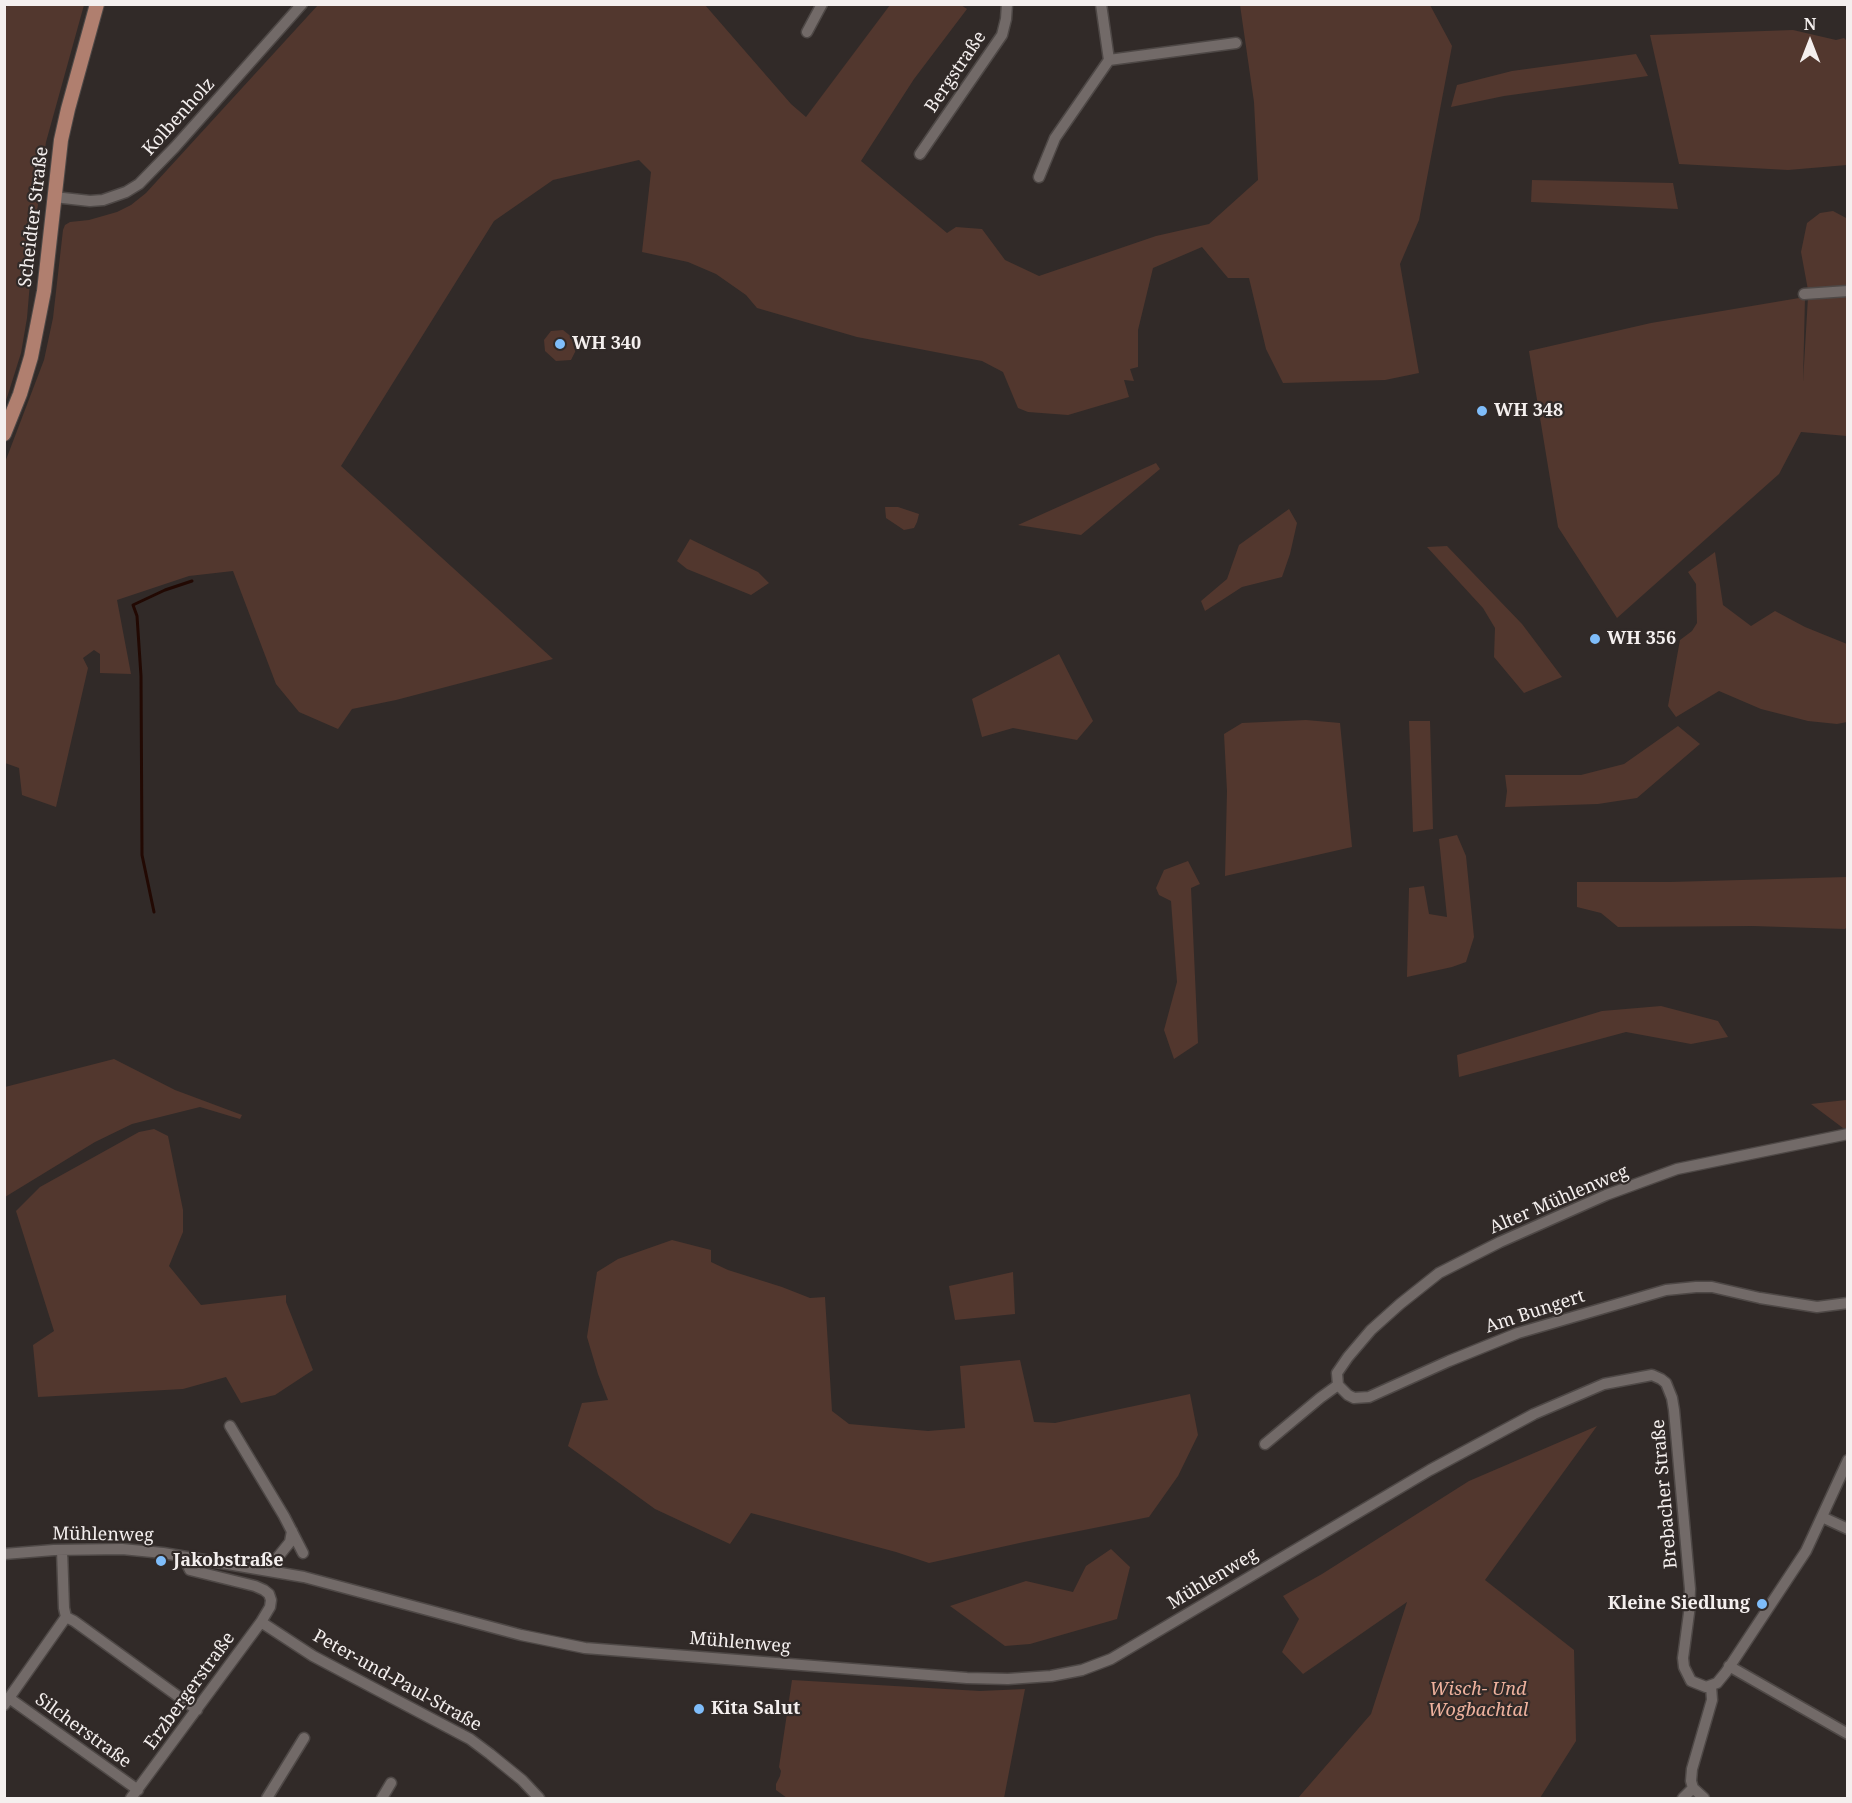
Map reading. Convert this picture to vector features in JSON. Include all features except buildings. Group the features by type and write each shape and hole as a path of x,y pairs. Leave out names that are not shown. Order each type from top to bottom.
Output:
{"main road":[{"name":"Scheidter Straße","path":"4,434 20,394 31,357 44,291 63,130 97,4"}],"street":[{"name":"Kolbenholz","path":"54,196 90,201 103,200 126,192 139,184 175,147 302,4"},
{"path":"807,32 822,4"},
{"name":"Bergstraße","path":"920,154 1002,34 1007,4"},
{"path":"1039,177 1055,138 1109,60 1101,4"},
{"path":"1109,60 1236,43"},
{"path":"1804,294 1848,291"},
{"name":"Alter Mühlenweg","path":"1338,1385 1337,1373 1348,1357 1371,1330 1400,1304 1439,1273 1500,1242 1606,1195 1677,1169 1848,1134"},
{"name":"Am Bungert","path":"1338,1385 1354,1398 1369,1397 1518,1333 1666,1290 1712,1287 1760,1298 1817,1307 1848,1303"},
{"name":"Brebacher Straße","path":"1430,1470 1533,1414 1604,1384 1646,1375 1661,1379 1666,1383 1672,1398 1689,1576 1690,1600 1684,1667 1691,1681 1706,1687 1711,1686"},
{"path":"1265,1444 1338,1385"},
{"path":"230,1426 292,1530 303,1553"},
{"path":"1704,1798 1692,1788 1691,1781 1692,1769 1712,1700 1711,1686 1721,1678 1806,1551 1848,1460"},
{"name":"Mühlenweg","path":"4,1554 122,1549 163,1552 304,1577 521,1635 585,1648 967,1678 1008,1679 1051,1676 1082,1670 1111,1659 1430,1470"},
{"path":"1822,1517 1848,1529"},
{"path":"271,1570 273,1563 290,1542 292,1530"},
{"path":"7,1701 66,1617 62,1550"},
{"name":"Erzbergerstraße","path":"135,1794 270,1607 269,1594 255,1586 190,1570 187,1564 188,1558"},
{"path":"66,1617 197,1710"},
{"name":"Peter-und-Paul-Straße","path":"261,1622 313,1656 470,1739 522,1780 539,1798"},
{"path":"1729,1666 1848,1734"},
{"name":"Silcherstraße","path":"7,1701 135,1794"},
{"path":"267,1798 304,1738"},
{"path":"381,1798 391,1783"},
{"path":"1683,1798 1692,1788"}],"green space":[{"path":"5,4 84,5 46,142 34,235 27,318 21,353 5,404"},
{"path":"318,5 705,5 791,104 806,117 890,5 961,5 967,9 914,79 861,161 947,233 956,227 982,229 1005,260 1039,276 1156,236 1209,224 1258,180 1254,102 1240,5 1430,5 1452,46 1419,220 1400,264 1419,373 1385,380 1283,383 1266,349 1249,278 1228,278 1202,247 1153,268 1138,330 1138,367 1130,369 1134,381 1124,380 1129,397 1068,415 1028,412 1018,408 1003,372 982,361 857,337 757,308 746,295 716,274 688,262 642,252 651,172 639,160 553,180 494,221 341,466 553,659 396,700 352,709 338,729 299,712 276,684 233,571 189,576 117,600 131,674 100,673 100,654 94,650 83,658 88,668 56,807 22,795 19,768 5,763 4,465 44,360 53,318 63,230 70,222 89,220 117,212 131,205 146,193"},
{"path":"1793,30 1836,40 1844,38 1847,41 1847,165 1788,170 1679,164 1650,35"},
{"path":"1636,54 1648,76 1504,96 1451,107 1457,85 1512,71"},
{"path":"1532,180 1673,183 1678,209 1531,202"},
{"path":"1833,211 1848,219 1847,288 1808,290 1801,252 1807,223 1820,213"},
{"path":"1847,296 1847,436 1801,432 1779,474 1617,618 1558,527 1529,351 1651,323 1805,297 1803,382 1808,297"},
{"path":"563,330 573,338 576,350 571,360 556,361 545,351 544,340 551,331"},
{"path":"1156,463 1160,469 1081,535 1018,525"},
{"path":"885,507 898,507 919,514 914,528 904,530 886,518"},
{"path":"1289,509 1297,523 1282,577 1242,587 1205,611 1201,601 1227,579 1239,545"},
{"path":"690,539 758,572 769,583 751,595 687,569 677,561"},
{"path":"1447,546 1522,624 1562,677 1524,693 1494,657 1495,628 1483,608 1427,547"},
{"path":"1715,552 1723,605 1751,626 1775,611 1805,627 1847,644 1847,722 1837,724 1808,721 1761,709 1719,691 1676,717 1668,706 1680,640 1692,631 1697,623 1696,584 1688,572"},
{"path":"1059,654 1093,721 1077,740 1013,728 982,737 972,699"},
{"path":"1306,720 1340,723 1352,847 1225,876 1227,791 1224,734 1242,723"},
{"path":"1409,721 1430,721 1433,829 1413,832"},
{"path":"1678,726 1700,744 1637,798 1598,804 1505,807 1507,791 1505,775 1581,775 1624,764"},
{"path":"1457,835 1466,856 1474,937 1466,962 1407,977 1409,888 1424,886 1429,914 1447,917 1439,839"},
{"path":"1188,861 1200,884 1191,888 1198,1043 1174,1059 1164,1030 1177,982 1171,901 1159,895 1156,888 1164,870"},
{"path":"1847,877 1847,927 1845,929 1753,926 1618,927 1601,913 1577,907 1577,882"},
{"path":"1661,1006 1718,1021 1728,1037 1691,1044 1626,1032 1459,1077 1457,1055 1602,1011"},
{"path":"114,1059 175,1090 242,1115 240,1119 200,1107 132,1124 95,1142 5,1197 5,1087"},
{"path":"1846,1100 1847,1128 1843,1128 1811,1104"},
{"path":"154,1129 168,1136 183,1210 183,1232 169,1266 201,1305 286,1295 286,1302 313,1370 275,1395 241,1403 226,1377 183,1389 38,1397 33,1345 54,1331 16,1211 40,1187 139,1132"},
{"path":"672,1240 711,1250 711,1262 728,1270 810,1298 825,1297 832,1411 849,1424 928,1431 965,1428 960,1366 1020,1360 1034,1422 1055,1423 1190,1394 1198,1435 1178,1476 1149,1517 929,1563 751,1513 730,1544 655,1509 568,1446 582,1403 608,1400 587,1337 597,1272 618,1259"},
{"path":"1013,1272 1015,1314 955,1320 949,1286"},
{"name":"Wisch- Und Wogbachtal","path":"1597,1426 1485,1580 1574,1650 1576,1741 1540,1798 1298,1798 1371,1714 1407,1602 1303,1674 1282,1652 1299,1619 1283,1596 1469,1481"},
{"path":"1111,1549 1130,1567 1117,1619 1030,1644 1005,1646 950,1606 1026,1581 1073,1592 1086,1566"},
{"path":"792,1680 980,1691 1025,1689 1004,1798 787,1798 776,1790 776,1784 781,1771 779,1767"}],"waterway":[{"path":"154,912 142,855 141,676 137,616 133,605 165,590 192,581"}],"place":[{"name":"WH 340","path":"560,344"},
{"name":"WH 348","path":"1482,411"},
{"name":"WH 356","path":"1595,639"},
{"name":"Jakobstraße","path":"161,1561"},
{"name":"Kleine Siedlung","path":"1762,1604"},
{"name":"Kita Salut","path":"699,1709"}]}
